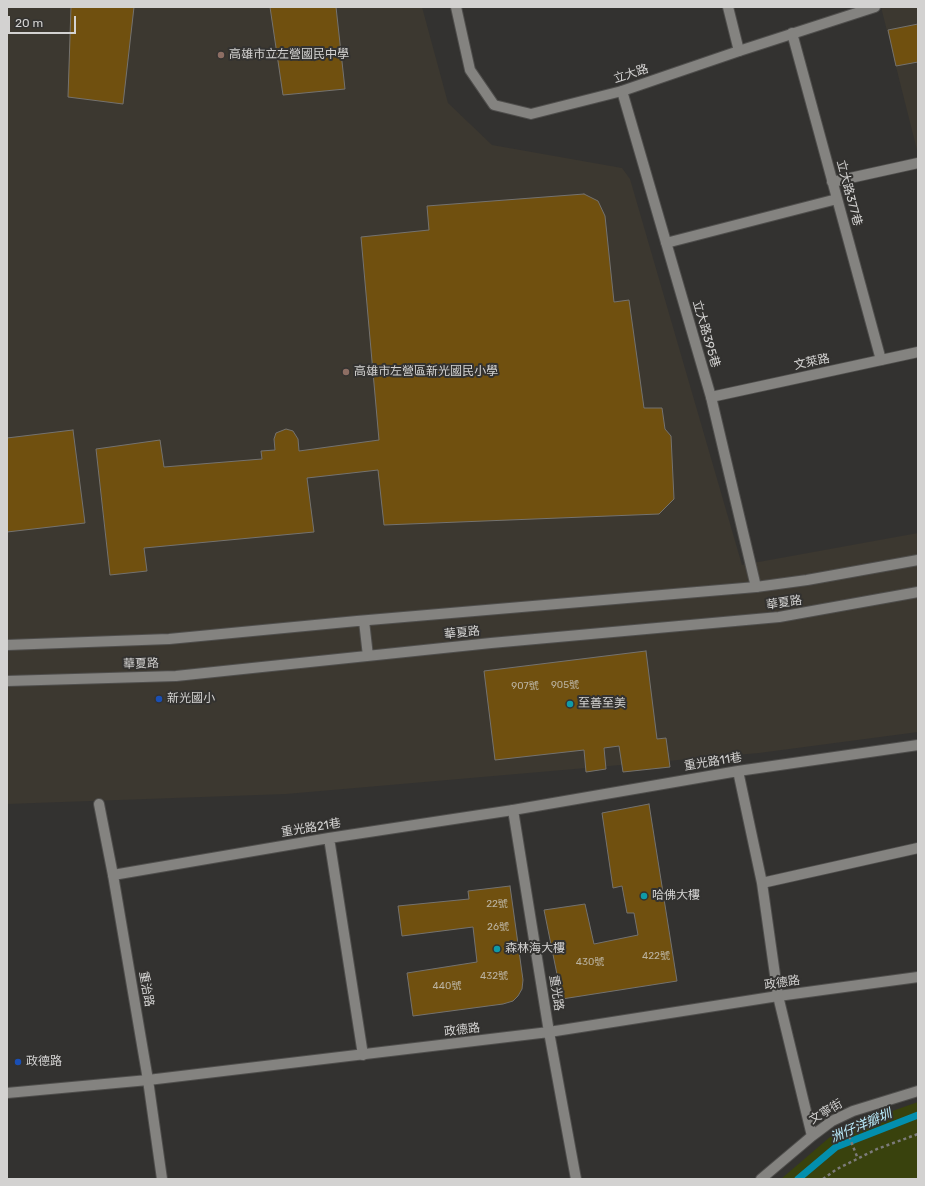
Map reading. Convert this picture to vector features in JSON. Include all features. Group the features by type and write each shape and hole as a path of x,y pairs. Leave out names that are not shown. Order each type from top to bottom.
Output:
{"street":[{"name":"立大路","path":"456,7 470,70 494,105 532,114 622,91 792,33 876,7"},
{"path":"728,7 739,51"},
{"name":"立大路377巷","path":"792,33 881,360"},
{"name":"立大路395巷","path":"622,91 711,397 756,587"},
{"path":"832,182 918,163"},
{"path":"666,243 837,199"},
{"name":"文萊路","path":"711,397 918,352"},
{"name":"華夏路","path":"7,645 169,639 756,587 807,580 918,560"},
{"name":"華夏路","path":"7,681 176,676 490,643 779,617 918,592"},
{"path":"364,621 368,656"},
{"name":"重光路11巷","path":"513,810 738,771 918,745"},
{"path":"738,771 762,883 778,996 812,1136"},
{"name":"重治路","path":"99,804 113,875 148,1080 162,1179"},
{"name":"重光路21巷","path":"113,875 330,838 513,810"},
{"name":"重光路","path":"513,810 549,1032 576,1179"},
{"path":"330,838 363,1055"},
{"path":"762,883 918,848"},
{"name":"政德路","path":"7,1093 148,1080 549,1032 778,996 918,978"},
{"name":"文寧街","path":"761,1179 832,1121 853,1111 918,1091"}],"path":[{"path":"847,1132 858,1159"},
{"path":"823,1179 837,1169 876,1149 918,1134"}],"shaded area":[{"path":"7,7 422,7 448,103 492,145 622,168 630,179 742,565 918,533 918,732 759,753 286,794 7,804"},
{"path":"881,7 918,7 918,154"}],"green space":[{"path":"918,1102 918,1179 781,1179 830,1137 858,1123"}],"building":[{"path":"71,7 134,7 123,104 68,97"},
{"path":"270,7 336,7 345,89 283,95"},
{"path":"918,24 918,62 896,66 888,30"},
{"path":"584,194 598,201 605,216 614,302 629,300 644,408 662,408 665,429 671,436 674,499 659,514 384,525 378,470 307,478 314,532 144,548 147,571 110,575 96,449 160,440 164,467 262,459 261,451 275,450 274,439 276,433 286,429 293,431 298,439 299,451 379,440 361,237 429,230 427,206"},
{"path":"73,430 85,523 7,532 7,438"},
{"name":"至善至美","path":"646,651 657,739 666,738 670,767 623,772 619,746 604,748 606,769 586,772 584,750 495,760 484,671"},
{"name":"哈佛大樓","path":"649,804 677,981 562,999 544,910 585,904 594,944 638,935 634,913 627,913 622,886 613,888 602,813"},
{"name":"森林海大樓","path":"510,886 523,980 522,989 518,996 513,1001 503,1004 413,1016 407,973 477,962 473,927 402,936 398,906 469,899 468,891"}],"waterway":[{"name":"洲仔洋瓣圳","path":"798,1179 836,1147 918,1115"}],"place":[{"name":"高雄市立左營國民中學","path":"221,55"},
{"name":"高雄市左營區新光國民小學","path":"346,372"},
{"name":"新光國小","path":"159,699"},
{"name":"至善至美","path":"570,704"},
{"name":"哈佛大樓","path":"644,896"},
{"name":"森林海大樓","path":"497,949"},
{"name":"政德路","path":"18,1062"}]}
